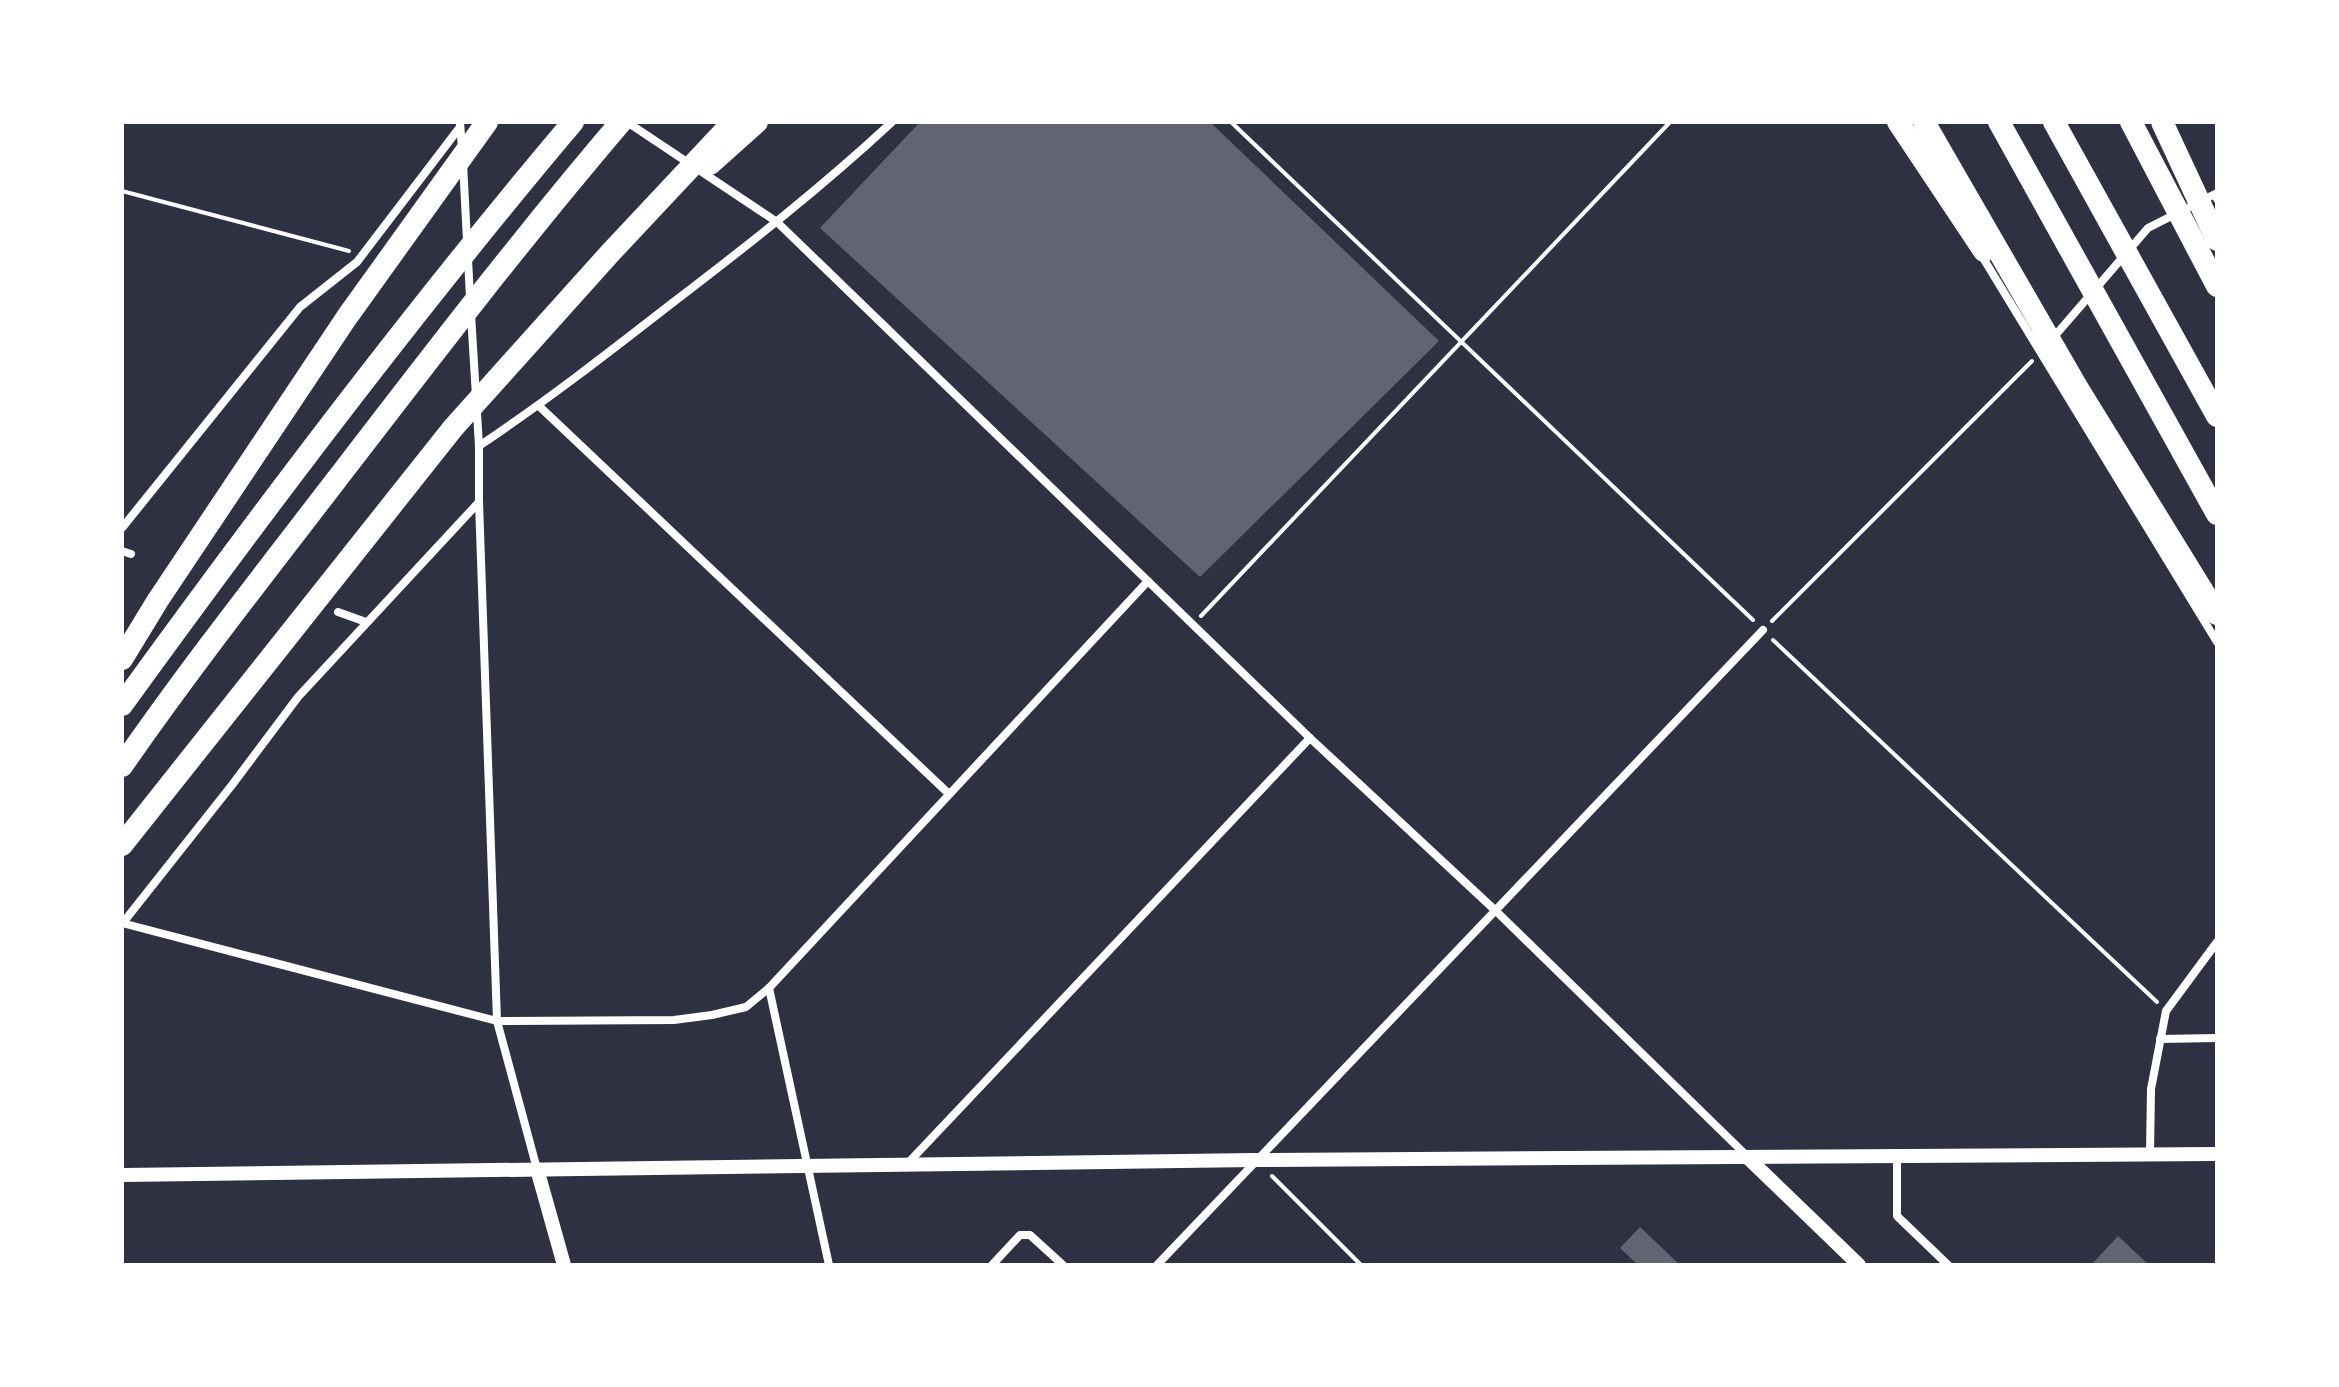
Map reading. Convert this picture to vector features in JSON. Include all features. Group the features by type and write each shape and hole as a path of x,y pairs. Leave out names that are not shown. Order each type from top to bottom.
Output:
{"highway":[{"path":"122,659 347,317 487,122"},
{"path":"122,705 199,598 391,346 573,122"},
{"path":"122,766 418,373 540,217 621,122"},
{"path":"122,845 453,428 733,122"},
{"path":"612,251 757,122"},
{"path":"1900,122 2077,387"},
{"path":"1924,122 2077,387 2217,614"},
{"path":"2054,122 2217,416"},
{"path":"2131,122 2217,286"},
{"path":"2162,122 2217,240"},
{"path":"2002,126 2217,514"}],"street":[{"path":"627,122 777,222 1310,738 1497,912 1859,1265"},
{"path":"479,446 539,406 777,222 892,122"},
{"path":"1900,122 2217,642"},
{"path":"122,528 300,307 357,262 460,124"},
{"path":"460,124 479,446 497,1021 564,1265"},
{"path":"2039,353 2148,228 2215,194 2217,199"},
{"path":"539,406 948,793"},
{"path":"479,502 298,697 122,923 497,1021 674,1020 746,1007 769,988 1148,581"},
{"path":"338,612 366,622"},
{"path":"1157,1265 1763,630"},
{"path":"908,1163 1310,738"},
{"path":"2150,1153 2151,1089 2166,1011 2217,942"},
{"path":"769,988 829,1265"},
{"path":"2160,1039 2217,1038"},
{"path":"122,1175 808,1167 908,1163 2217,1154"},
{"path":"1897,1155 1897,1216 1948,1265"},
{"path":"992,1265 1020,1235 1030,1235 1063,1265"}],"path":[{"path":"1231,122 2166,1011"},
{"path":"1193,624 1670,122"},
{"path":"122,191 363,254"},
{"path":"1763,630 2039,353"},
{"path":"1255,1160 1361,1265"}],"building":[{"path":"920,122 1210,122 1439,341 1200,577 820,228"},
{"path":"1640,1227 1680,1265 1638,1265 1620,1248"},
{"path":"2118,1236 2149,1265 2091,1265"}]}
